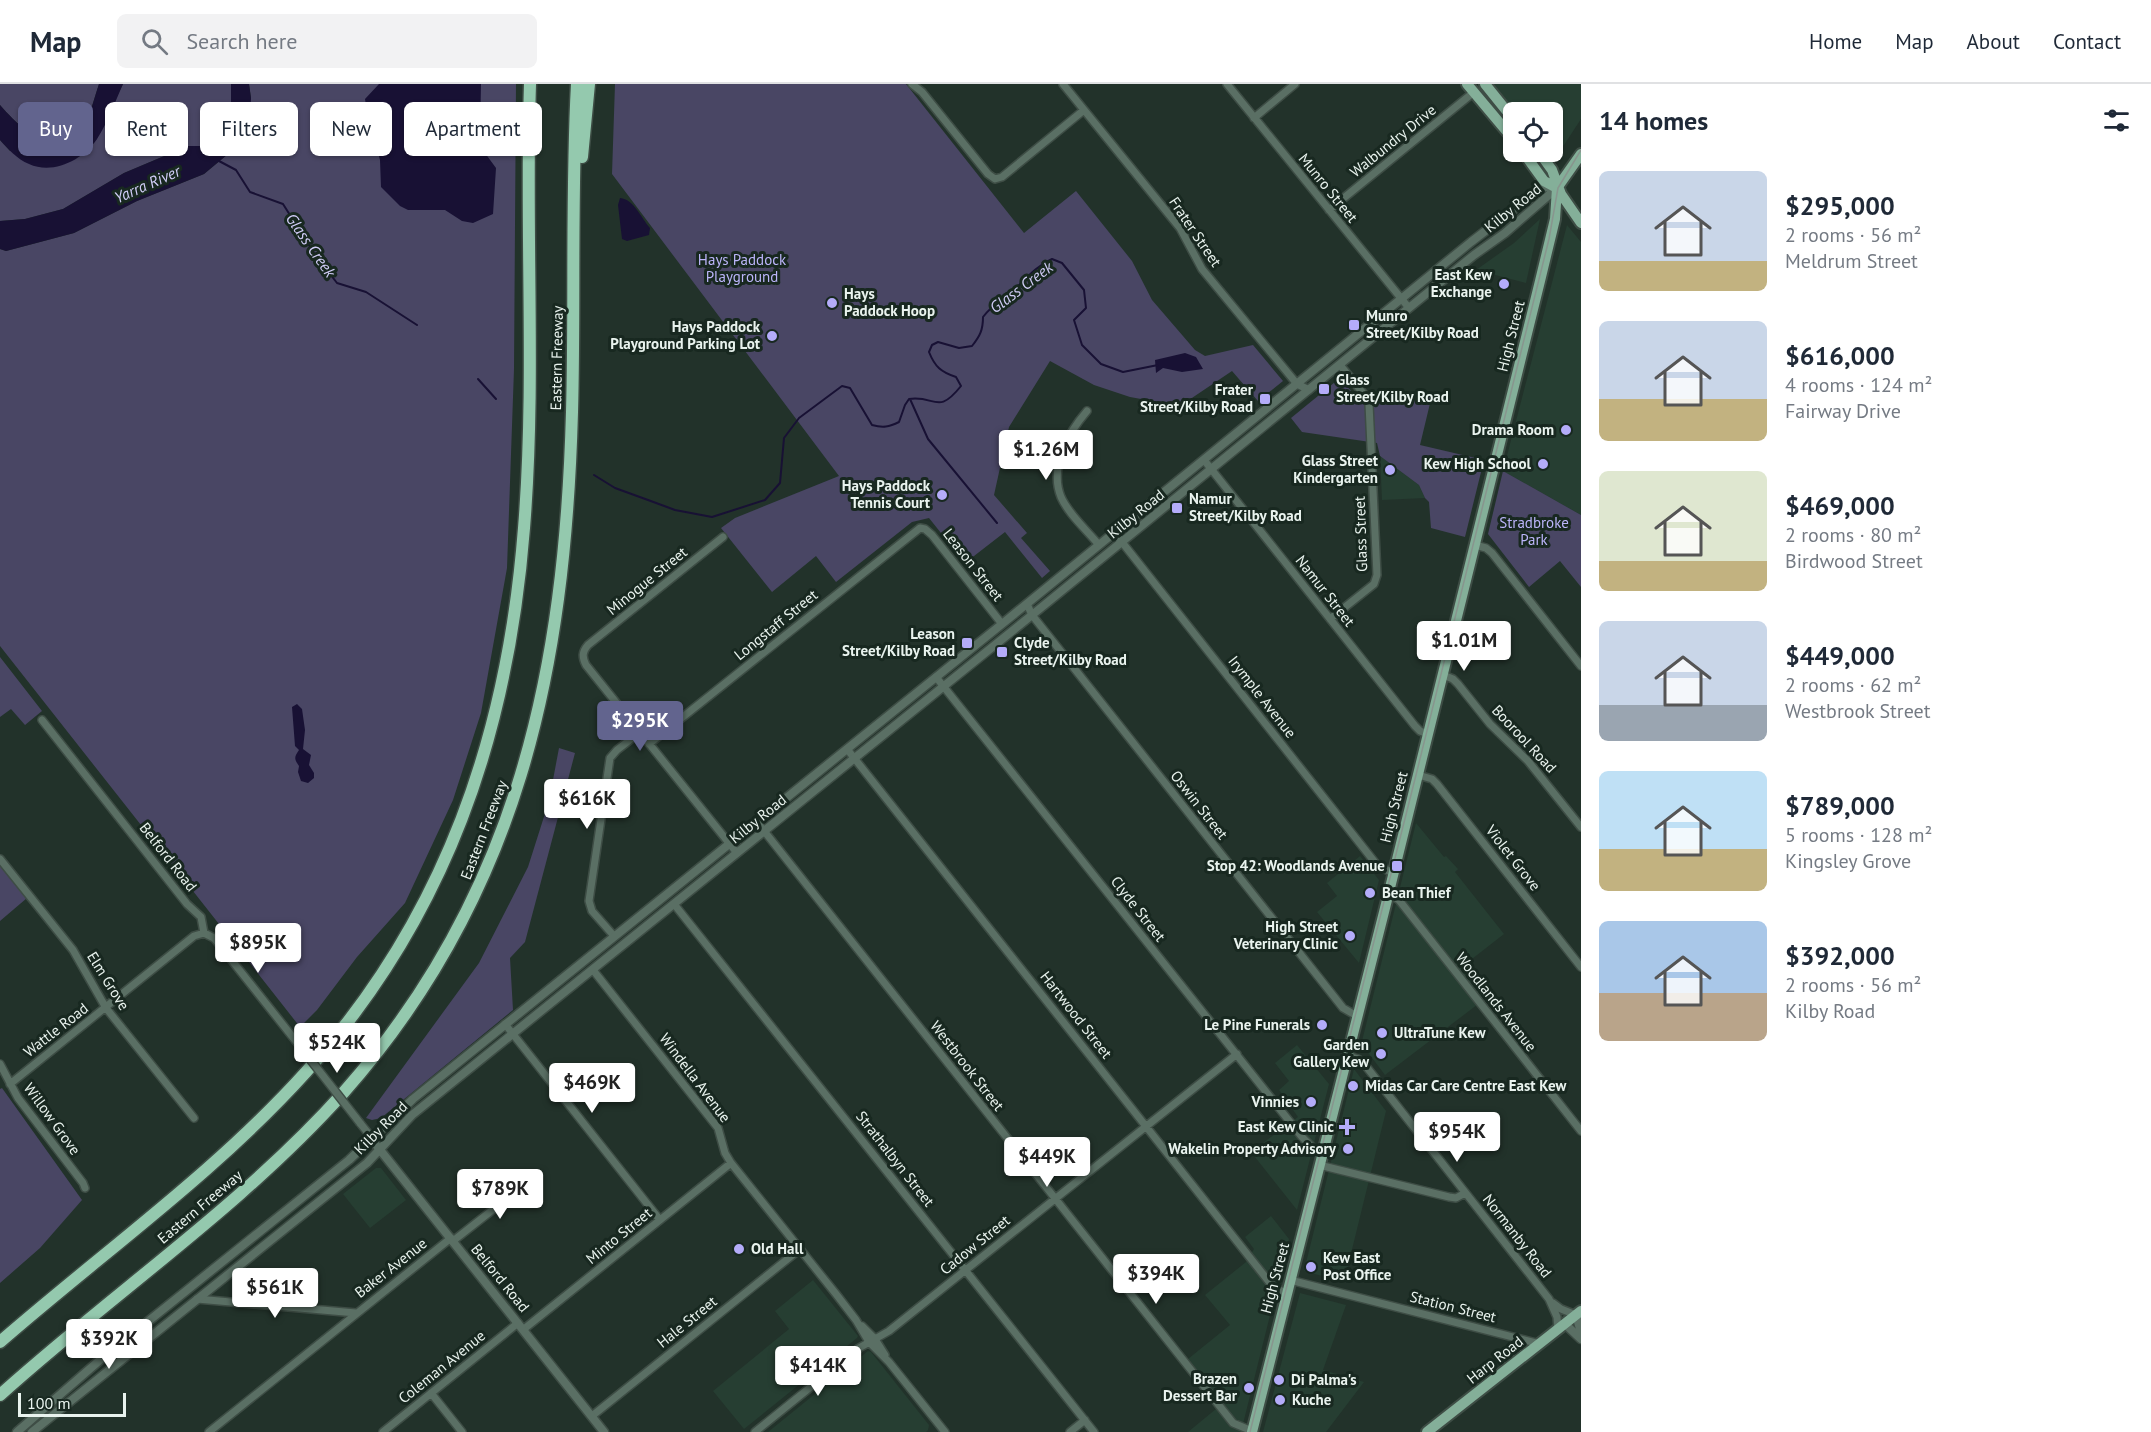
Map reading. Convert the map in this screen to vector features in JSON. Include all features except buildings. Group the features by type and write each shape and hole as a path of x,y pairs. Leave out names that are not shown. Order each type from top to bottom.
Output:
{"highway":[{"name":"Eastern Freeway","path":"0,1342 214,1162 273,1107 307,1071 357,1011 386,968 426,899 460,825 483,762 497,710 512,631 521,563 528,455 530,84"},
{"name":"Eastern Freeway","path":"0,1395 96,1312 253,1183 327,1110 364,1068 410,1007 444,953 470,904 502,832 535,729 551,653 562,570 572,405 573,253 578,84"},
{"path":"573,253 589,84"}],"main road":[{"path":"1485,84 1503,106"},
{"path":"1471,88 1503,127"},
{"path":"1557,188 1581,154"},
{"path":"1530,162 1546,183 1557,188"},
{"path":"1546,162 1553,173 1557,188 1581,223"},
{"name":"High Street","path":"1252,1432 1551,239 1557,188"},
{"name":"Harp Road","path":"1427,1432 1578,1313"}],"street":[{"path":"912,84 922,92 994,179 1002,177 1084,110"},
{"name":"Frater Street","path":"1063,84 1180,228 1202,269 1296,384 1309,390"},
{"name":"Munro Street","path":"1227,84 1409,308"},
{"path":"1254,118 1295,84"},
{"name":"Walbundry Drive","path":"1329,210 1471,88"},
{"path":"1522,218 1516,207 1534,185 1537,171"},
{"name":"Kilby Road","path":"17,1432 67,1387 349,1160 402,1108 1401,299 1542,188 1557,188"},
{"name":"Kilby Road","path":"32,1432 367,1162 412,1115 855,759 1557,188"},
{"name":"Glass Street","path":"1330,619 1374,584 1377,575 1369,404 1367,398 1340,365"},
{"path":"1088,411 1074,428 1064,446 1059,465 1058,483 1065,504 1099,545"},
{"name":"Namur Street","path":"1204,460 1415,726 1428,734"},
{"name":"Leason Street","path":"920,528 932,534 1002,624"},
{"name":"Longstaff Street","path":"650,744 920,528"},
{"name":"Irymple Avenue","path":"1114,532 1377,865 1393,873"},
{"name":"Minogue Street","path":"640,732 586,665 583,653 588,645 723,537"},
{"path":"1475,545 1484,547 1492,553 1581,666"},
{"name":"Oswin Street","path":"1027,604 1032,615 1343,1008 1357,1016"},
{"name":"Boorool Road","path":"1443,675 1458,684 1491,724 1528,761 1581,827"},
{"name":"Clyde Street","path":"936,677 1302,1137 1315,1150 1322,1153"},
{"name":"Belford Road","path":"42,720 187,904 201,917 204,933 214,938 604,1432"},
{"path":"614,936 592,910 589,901 610,758 640,732 737,853"},
{"name":"Hartwood Street","path":"847,749 1274,1288 1287,1293"},
{"name":"Violet Grove","path":"1418,775 1432,779 1437,784 1581,967"},
{"name":"Westbrook Street","path":"757,822 1233,1423 1252,1432"},
{"name":"Elm Grove","path":"0,858 73,950 106,1008 194,1118"},
{"name":"Woodlands Avenue","path":"1388,893 1399,900 1581,1131"},
{"name":"Strathalbyn Street","path":"674,903 1094,1432"},
{"name":"Wattle Road","path":"10,1084 194,936 204,933"},
{"name":"Windella Avenue","path":"593,970 718,1128 725,1153 731,1162 942,1431"},
{"path":"505,1024 660,1220"},
{"name":"Cadow Street","path":"754,1432 859,1348 872,1341 965,1270 1237,1054"},
{"name":"Normanby Road","path":"1347,1056 1358,1059 1365,1065 1549,1299 1562,1309 1578,1313"},
{"name":"Willow Grove","path":"0,1064 18,1098 85,1188"},
{"name":"Minto Street","path":"521,1326 660,1220 731,1162"},
{"path":"1319,1165 1449,1197 1456,1198 1465,1193"},
{"name":"Baker Avenue","path":"209,1432 356,1313 532,1179"},
{"path":"274,1221 282,1231"},
{"name":"Hale Street","path":"592,1416 800,1249"},
{"name":"Station Street","path":"1290,1280 1540,1344"},
{"path":"177,1298 185,1308"},
{"path":"197,1299 356,1313"},
{"name":"Normanby Road","path":"1549,1299 1562,1327"},
{"path":"1578,1313 1581,1332"},
{"name":"Coleman Avenue","path":"383,1432 521,1326"},
{"path":"1562,1327 1581,1339"},
{"path":"431,1393 462,1432"},
{"path":"1070,1432 1085,1420"}],"shaded area":[{"path":"1494,84 1581,84 1581,119 1563,146 1563,102 1505,102 1492,88"},
{"path":"1540,219 1526,283 1476,270 1514,243"},
{"path":"1567,225 1581,242 1581,515 1503,471"},
{"name":"Glass Street Kindergarten","path":"1380,456 1419,485 1425,498 1382,500"},
{"path":"1416,823 1444,857 1446,856 1458,869 1455,872 1504,934 1463,966 1486,998 1385,1075 1363,1046 1362,1041"},
{"path":"1360,856 1379,880 1359,963 1317,912 1337,896 1327,883"},
{"path":"1297,1045 1329,1084 1297,1210 1251,1152 1298,1117 1279,1090 1289,1081 1275,1063"},
{"path":"1354,1069 1386,1111 1344,1282 1304,1271"},
{"path":"376,1168 381,1168 406,1200 370,1228 343,1194"},
{"path":"1271,1216 1289,1239 1241,1432 1188,1432 1222,1404 1188,1359 1230,1325 1205,1295 1246,1262 1254,1249 1245,1237"},
{"path":"813,1280 858,1336 744,1429 713,1391 789,1329 775,1311"},
{"path":"1300,1293 1346,1305 1323,1370 1364,1382 1326,1432 1263,1432"},
{"path":"868,1351 929,1425 926,1432 768,1432"}],"green space":[{"path":"0,84 99,84 93,103 18,102 18,124 0,105"},
{"path":"123,84 231,84 231,102 200,102 200,146 188,146 188,102 114,102"},
{"path":"249,84 516,84 516,102 404,102 404,156 515,156 514,369 507,568 481,713 453,800 405,903 357,957 317,1010 300,1027 0,646 0,249 6,251 74,233 137,201 204,174 226,156 298,156 298,102 250,102"},
{"name":"Hays Paddock Playground","path":"615,84 906,84 1024,233 1076,191 1132,261 1152,300 1195,350 1205,356 1253,345 1283,381 1258,401 1232,371 1180,406 1130,397 1094,385 1050,361 1009,427 994,495 1027,533 1021,538 1050,571 1042,578 1005,532 965,563 929,518 912,522 836,582 816,556 772,592 721,528 735,518 839,476 612,174"},
{"path":"105,121 105,156 164,156 124,173 63,209 25,219 0,221 0,140 10,151 18,150 18,156 93,156 93,140 96,140"},
{"path":"1340,378 1361,403 1377,398 1432,395 1420,445 1484,460 1465,537 1431,528 1429,502 1419,485 1380,456 1377,443 1302,432 1291,418"},
{"name":"Stradbroke Park","path":"1503,471 1581,515 1581,587 1560,561 1529,587 1488,534"},
{"path":"0,657 42,711 25,725 11,709 0,717"},
{"path":"559,748 575,753 525,942 510,958 513,1010 381,1118 372,1120 366,1118 479,963 528,867 549,801"},
{"path":"0,865 27,898 0,921"},
{"path":"2,1088 82,1200 40,1248 0,1283 0,1089"}],"water":[{"path":"99,84 123,84 115,102 105,102 105,124 93,144 93,103"},
{"path":"231,84 249,84 251,102 231,102"},
{"path":"379,84 481,84 481,102 404,102 404,156 487,156 496,168 493,214 473,223 462,221 445,210 408,210 400,206 381,187 379,156 392,156 392,102 365,102 365,99"},
{"path":"0,105 18,123 18,156 80,156 67,163 48,168 29,164 21,159 0,140"},
{"name":"Yarra River","path":"188,146 200,146 200,156 226,156 204,174 137,201 74,233 6,251 0,249 0,221 25,219 63,209 124,173 164,156 188,156"},
{"path":"620,198 625,199 637,210 650,228 649,235 627,241 622,239 618,205"},
{"path":"1185,353 1196,357 1203,369 1182,372 1163,368 1156,373 1155,360"},
{"path":"297,704 302,709 305,730 303,749 311,755 309,765 314,773 314,778 308,783 301,781 299,766 295,760 299,750 295,746 292,707"}],"waterway":[{"name":"Glass Creek","path":"219,161 236,170 250,192 283,204 314,253 337,283 366,292 417,325"},
{"name":"Glass Creek","path":"594,475 615,488 675,510 712,517 765,500 780,483 784,438 799,418 842,386 850,388 872,425 879,426 889,426 899,422 909,399 936,402 947,400 961,386 956,377 942,371 936,365 929,352 932,345 938,342 959,348 972,346 980,333 986,313 1036,269 1052,259 1062,263 1084,290 1086,308 1074,320 1082,345 1101,364 1123,372 1158,365"},
{"name":"Glass Creek","path":"478,379 496,399"},
{"path":"910,399 928,439 997,523"}],"tram line":[{"path":"1250,1432 1549,239 1558,188 1581,150"}],"place":[{"name":"East Kew Exchange","path":"1504,284"},
{"name":"Hays Paddock Hoop","path":"832,303"},
{"name":"Munro Street/Kilby Road","path":"1354,325"},
{"name":"Hays Paddock Playground Parking Lot","path":"772,336"},
{"name":"Glass Street/Kilby Road","path":"1324,389"},
{"name":"Frater Street/Kilby Road","path":"1265,399"},
{"name":"Drama Room","path":"1566,430"},
{"name":"Kew High School","path":"1543,464"},
{"name":"Glass Street Kindergarten","path":"1390,470"},
{"name":"Hays Paddock Tennis Court","path":"942,495"},
{"name":"Namur Street/Kilby Road","path":"1177,508"},
{"name":"Leason Street/Kilby Road","path":"967,643"},
{"name":"Clyde Street/Kilby Road","path":"1002,652"},
{"name":"Stop 42: Woodlands Avenue","path":"1397,866"},
{"name":"Bean Thief","path":"1370,893"},
{"name":"High Street Veterinary Clinic","path":"1350,936"},
{"name":"Le Pine Funerals","path":"1322,1025"},
{"name":"UltraTune Kew","path":"1382,1033"},
{"name":"Garden Gallery Kew","path":"1381,1054"},
{"name":"Midas Car Care Centre East Kew","path":"1353,1086"},
{"name":"Vinnies","path":"1311,1102"},
{"name":"East Kew Clinic","path":"1347,1127"},
{"name":"Wakelin Property Advisory","path":"1348,1149"},
{"name":"Old Hall","path":"739,1249"},
{"name":"Kew East Post Office","path":"1311,1267"},
{"name":"Di Palma's","path":"1279,1380"},
{"name":"Brazen Dessert Bar","path":"1249,1388"},
{"name":"Kuche","path":"1280,1400"}]}
